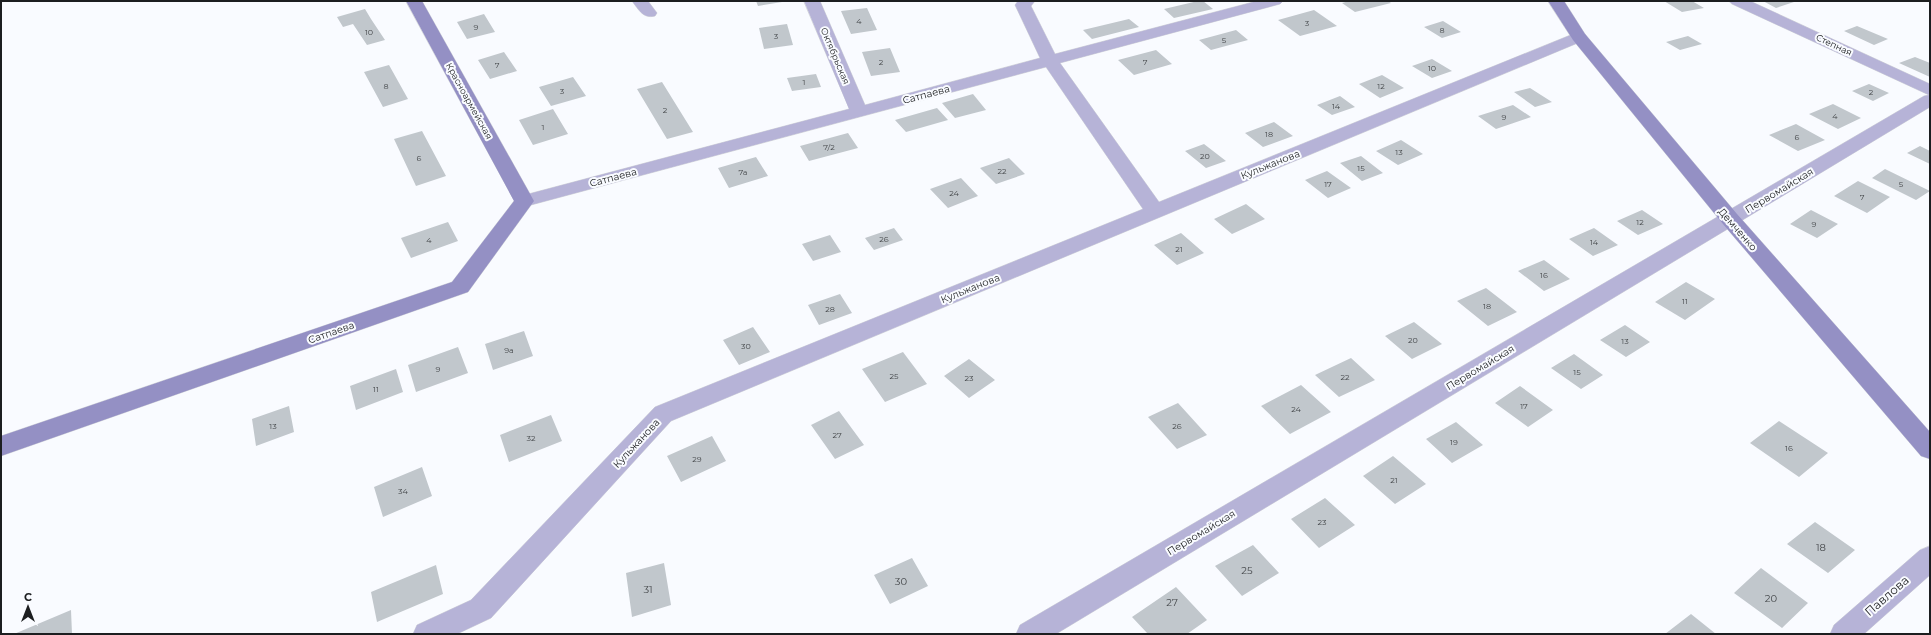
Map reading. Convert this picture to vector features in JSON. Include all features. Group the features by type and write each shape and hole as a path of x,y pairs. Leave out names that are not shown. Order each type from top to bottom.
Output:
{"street":[{"name":"Красноармейская","path":"414,1 524,201"},
{"name":"Октябрьская","path":"812,1 859,112"},
{"path":"1027,1 1023,5 1050,61 1155,211"},
{"name":"Сатпаева","path":"1,446 460,287 524,201 1275,1"},
{"name":"Демченко","path":"1556,1 1579,37 1730,219 1930,449"},
{"name":"Степная","path":"1737,1 1930,90"},
{"name":"Кульжанова","path":"427,634 481,609 663,414 1579,37"},
{"name":"Первомайская","path":"1030,634 1930,100"},
{"name":"Павлова","path":"1844,634 1930,558"}],"building":[{"path":"756,1 782,1 782,2 758,6"},
{"path":"1203,1 1213,9 1174,18 1164,9"},
{"path":"1349,1 1388,1 1391,3 1355,12 1342,3"},
{"path":"1664,1 1692,1 1704,8 1682,12"},
{"path":"1763,1 1797,1 1776,8"},
{"path":"867,8 877,30 851,34 841,11"},
{"path":"365,9 385,40 367,45 353,24 343,27 337,17"},
{"path":"1314,10 1337,26 1300,36 1278,20"},
{"path":"484,14 495,32 467,39 457,22"},
{"path":"1129,19 1139,27 1092,39 1083,30"},
{"path":"1443,21 1461,32 1442,38 1424,27"},
{"path":"787,24 793,45 764,49 759,28"},
{"path":"1857,26 1888,39 1874,45 1844,31"},
{"path":"1236,30 1248,40 1211,50 1199,40"},
{"path":"1688,36 1702,44 1680,50 1666,42"},
{"path":"890,48 900,72 871,76 862,52"},
{"path":"1156,50 1172,64 1134,75 1118,60"},
{"path":"504,52 517,71 490,79 478,60"},
{"path":"1915,57 1930,63 1930,77 1899,63"},
{"path":"1432,59 1452,71 1432,78 1412,66"},
{"path":"389,65 408,99 383,107 364,72"},
{"path":"816,74 821,87 792,91 787,78"},
{"path":"1382,75 1404,88 1380,98 1359,84"},
{"path":"573,77 586,96 551,106 539,87"},
{"path":"662,82 693,132 667,139 637,89"},
{"path":"1869,84 1889,93 1873,101 1852,91"},
{"path":"1530,88 1552,102 1535,107 1514,92"},
{"path":"973,94 986,110 955,118 942,103"},
{"path":"1340,96 1355,107 1332,115 1317,105"},
{"path":"1833,104 1861,118 1838,129 1809,114"},
{"path":"1513,105 1531,117 1496,129 1478,116"},
{"path":"937,108 948,120 906,132 895,120"},
{"path":"553,109 568,134 533,145 519,120"},
{"path":"1274,122 1293,136 1263,147 1245,133"},
{"path":"1796,124 1825,140 1798,151 1769,135"},
{"path":"422,131 446,176 416,186 394,139"},
{"path":"848,133 858,148 809,161 800,146"},
{"path":"1401,140 1423,154 1398,165 1376,151"},
{"path":"1204,144 1226,161 1206,168 1185,151"},
{"path":"1920,146 1930,151 1930,164 1907,153"},
{"path":"1361,156 1383,173 1362,181 1340,163"},
{"path":"756,157 768,176 729,188 718,168"},
{"path":"1009,158 1025,174 996,184 980,168"},
{"path":"1885,169 1930,191 1916,200 1872,178"},
{"path":"1327,171 1351,188 1328,198 1305,180"},
{"path":"961,178 978,196 948,208 930,189"},
{"path":"1858,181 1890,197 1867,213 1834,196"},
{"path":"1246,204 1265,219 1232,234 1214,219"},
{"path":"1642,210 1663,224 1638,235 1617,221"},
{"path":"1811,210 1838,224 1817,238 1790,224"},
{"path":"448,222 458,241 411,258 401,238"},
{"path":"894,228 903,240 874,250 865,238"},
{"path":"1594,228 1618,245 1593,256 1569,239"},
{"path":"1181,233 1204,253 1177,265 1154,245"},
{"path":"830,235 841,252 813,261 802,244"},
{"path":"1544,260 1570,279 1544,291 1518,271"},
{"path":"1686,282 1715,299 1685,320 1655,302"},
{"path":"1486,288 1517,312 1488,326 1457,301"},
{"path":"840,294 852,313 819,325 808,305"},
{"path":"1414,322 1442,344 1412,359 1385,336"},
{"path":"1625,325 1650,342 1626,357 1600,340"},
{"path":"753,327 770,352 739,365 723,340"},
{"path":"524,331 533,356 493,370 485,344"},
{"path":"458,347 468,373 416,392 408,365"},
{"path":"903,352 927,384 885,402 862,369"},
{"path":"1574,354 1603,375 1581,389 1551,368"},
{"path":"1351,358 1375,380 1339,397 1315,375"},
{"path":"969,359 995,380 969,398 944,376"},
{"path":"396,369 403,392 356,410 350,386"},
{"path":"1301,385 1331,412 1290,434 1261,406"},
{"path":"1520,386 1553,410 1528,427 1495,403"},
{"path":"1178,403 1207,435 1177,449 1148,417"},
{"path":"289,406 294,432 256,446 252,419"},
{"path":"839,411 864,445 835,459 811,425"},
{"path":"551,415 562,441 509,462 500,435"},
{"path":"1779,421 1828,453 1799,477 1750,443"},
{"path":"1456,422 1483,445 1452,463 1426,439"},
{"path":"712,436 726,461 681,482 667,456"},
{"path":"1393,456 1426,484 1395,504 1363,476"},
{"path":"422,467 432,496 383,517 374,487"},
{"path":"1325,498 1355,525 1319,548 1291,519"},
{"path":"1815,522 1855,550 1828,573 1787,544"},
{"path":"1253,545 1279,573 1242,596 1215,566"},
{"path":"912,558 928,586 890,604 874,575"},
{"path":"664,563 671,605 632,617 626,573"},
{"path":"436,565 443,594 377,622 371,592"},
{"path":"1761,568 1808,603 1782,628 1734,593"},
{"path":"1176,587 1207,620 1187,634 1148,634 1132,617"},
{"path":"71,610 72,634 14,634"},
{"path":"1691,614 1716,634 1665,634"}]}
